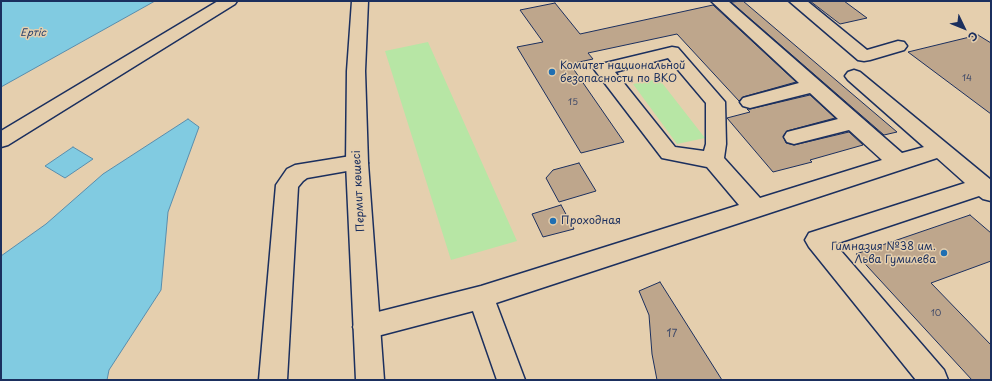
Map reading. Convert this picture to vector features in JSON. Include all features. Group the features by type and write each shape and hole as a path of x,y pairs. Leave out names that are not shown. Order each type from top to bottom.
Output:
{"main road":[{"path":"1,140 229,1"},
{"name":"Пермит көшесі","path":"360,1 356,71 357,163 370,380"},
{"path":"719,1 899,163"},
{"path":"797,1 864,56 898,46"},
{"path":"713,160 716,144 715,102 672,52 603,69 669,153 713,160 756,209"},
{"path":"854,76 987,189"},
{"path":"750,102 813,86"},
{"path":"794,137 853,122"},
{"path":"366,327 481,297 940,149"},
{"path":"273,380 287,185 295,175 304,171 357,163"},
{"path":"934,380 817,240 987,189"},
{"path":"481,297 511,380"}],"green space":[{"path":"428,42 517,241 451,260 385,51"},
{"path":"659,79 705,138 677,144 633,84"}],"water":[{"name":"Ертіс","path":"1,1 155,1 1,87"},
{"path":"188,119 199,127 168,212 161,290 109,370 107,380 1,380 1,256 46,224 103,174"},
{"path":"73,147 93,159 65,178 45,166"}],"building":[{"path":"743,1 897,132 884,135 731,2"},
{"path":"810,1 844,1 867,18 840,24"},
{"path":"555,3 580,34 713,5 796,82 743,97 739,101 677,34 588,53 593,59 570,64 624,142 581,153 517,47 543,42 520,10"},
{"path":"978,35 991,43 991,114 908,52"},
{"path":"810,95 835,118 787,131 783,136 786,143 794,145 849,132 863,145 810,160 812,162 773,172 727,118 750,112 747,109"},
{"path":"579,163 596,191 559,202 546,178 553,170"},
{"name":"Проходная","path":"561,205 574,229 543,237 532,214"},
{"name":"Гимназия №38 им. Льва Гумилева","path":"970,215 991,233 991,261 931,283 991,345 991,380 972,380 856,254"},
{"path":"660,282 722,380 657,380 652,354 649,315 639,291"}],"place":[{"name":"Комитет национальной безопасности по ВКО","path":"552,72"},
{"name":"Проходная","path":"553,221"},
{"name":"Гимназия №38 им. Льва Гумилева","path":"944,253"}]}
